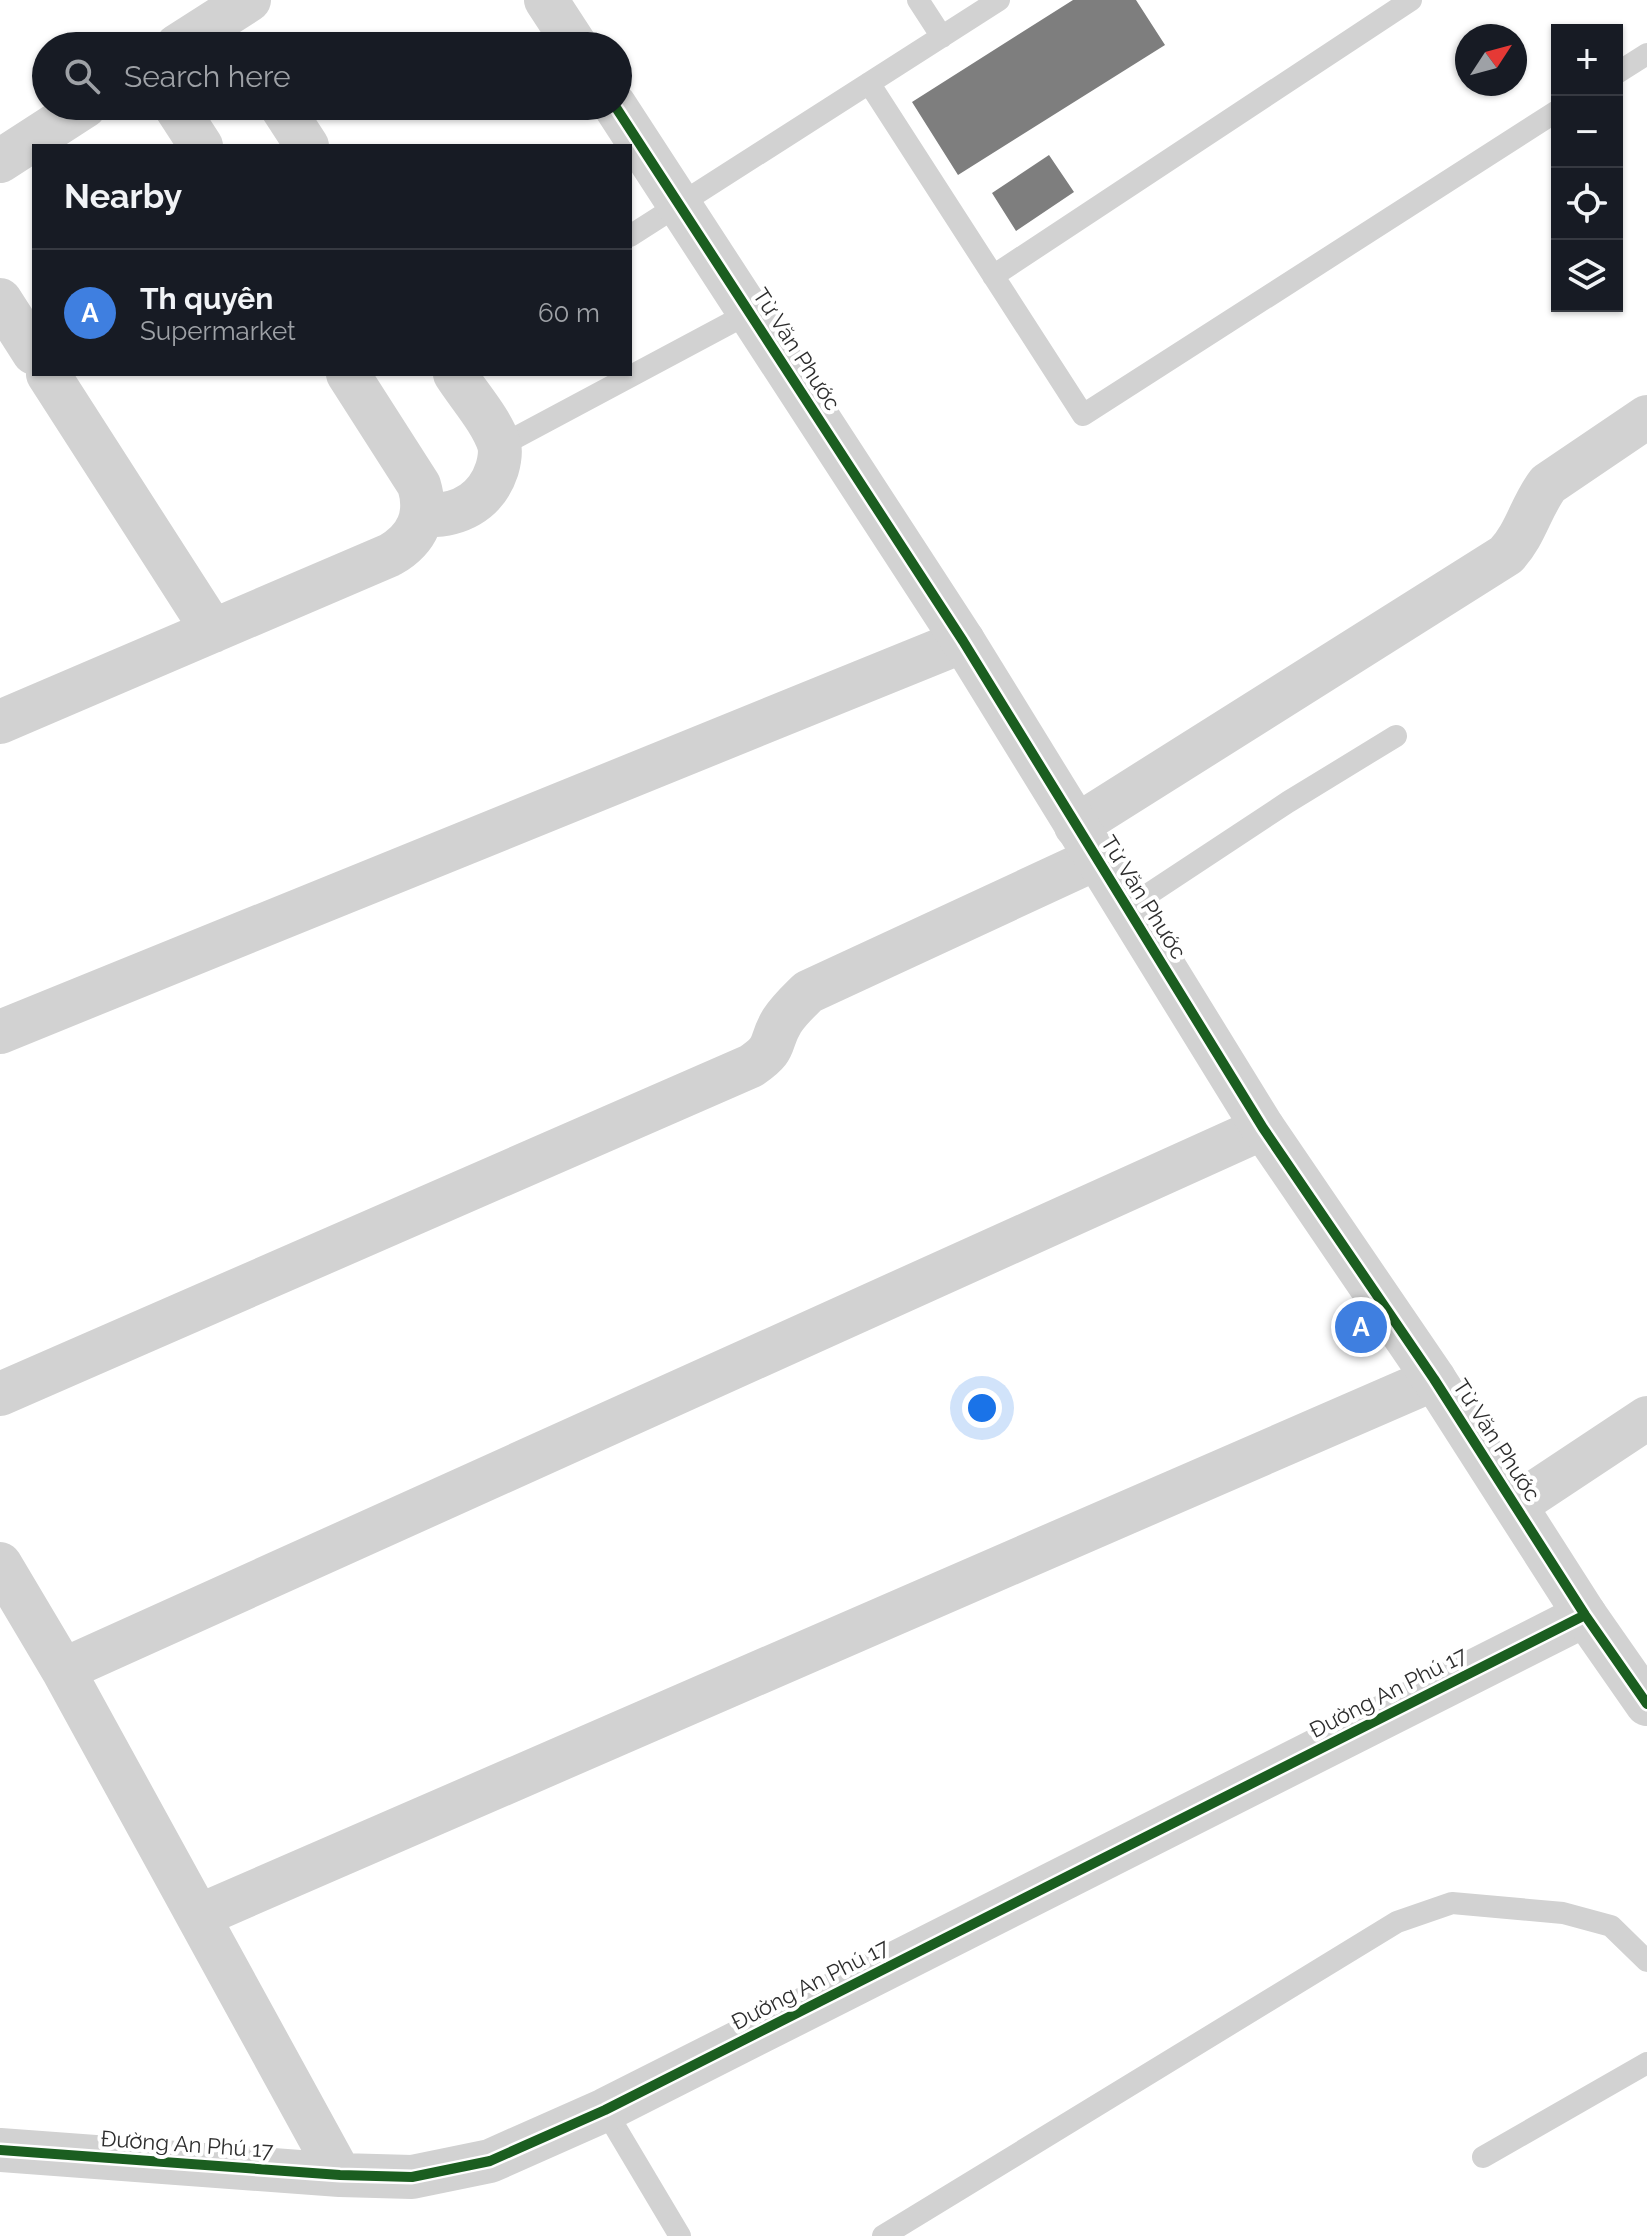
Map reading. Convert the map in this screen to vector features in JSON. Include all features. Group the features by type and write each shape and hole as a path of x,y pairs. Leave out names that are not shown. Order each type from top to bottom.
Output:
{"street":[{"path":"546,0 567,32"},
{"path":"211,32 238,21"},
{"path":"0,161 63,120"},
{"path":"184,120 200,144"},
{"path":"290,120 306,144"},
{"name":"Từ Văn Phước","path":"624,120 963,641 1263,1128 1434,1379 1585,1615 1647,1704"},
{"path":"0,300 32,350"},
{"path":"49,376 213,631"},
{"path":"0,722 390,555 411,540 423,515 419,485 349,376"},
{"path":"423,515 455,512 470,506 483,495 496,472 500,446 456,376"},
{"path":"0,1394 751,1066 766,1056 774,1045 780,1023 808,992 1086,842 1506,555 1521,535 1539,495 1548,484 1647,417"},
{"path":"0,1032 963,641"},
{"path":"63,1670 1263,1128"},
{"path":"199,1916 1434,1379"},
{"path":"1516,1505 1647,1418"},
{"path":"0,1564 63,1670 340,2175"},
{"name":"Đường An Phú 17","path":"0,2150 340,2175 412,2177 490,2161 605,2110 1585,1615"}],"lane":[{"path":"918,0 942,37"},
{"path":"632,235 999,0"},
{"path":"993,276 1411,0"},
{"path":"1623,69 1647,54"},
{"path":"869,83 1083,415 1551,115"},
{"path":"632,375 749,313"},
{"path":"500,446 631,376"},
{"path":"1129,907 1288,802 1396,736"},
{"path":"883,2236 1397,1922 1452,1903 1563,1913 1611,1926 1647,1961"},
{"path":"1483,2157 1647,2063"},
{"path":"605,2110 680,2236"}],"building":[{"path":"1073,0 1136,0 1165,45 958,175 912,102"},
{"path":"1049,155 1074,192 1016,231 992,193"}],"cycle path":[{"path":"624,120 963,641 1263,1128 1434,1379 1585,1615 1647,1704"},
{"path":"0,2150 340,2175 412,2177 490,2161 605,2110 1585,1615"}],"place":[{"name":"Th quyên","path":"1361,1327"}]}
